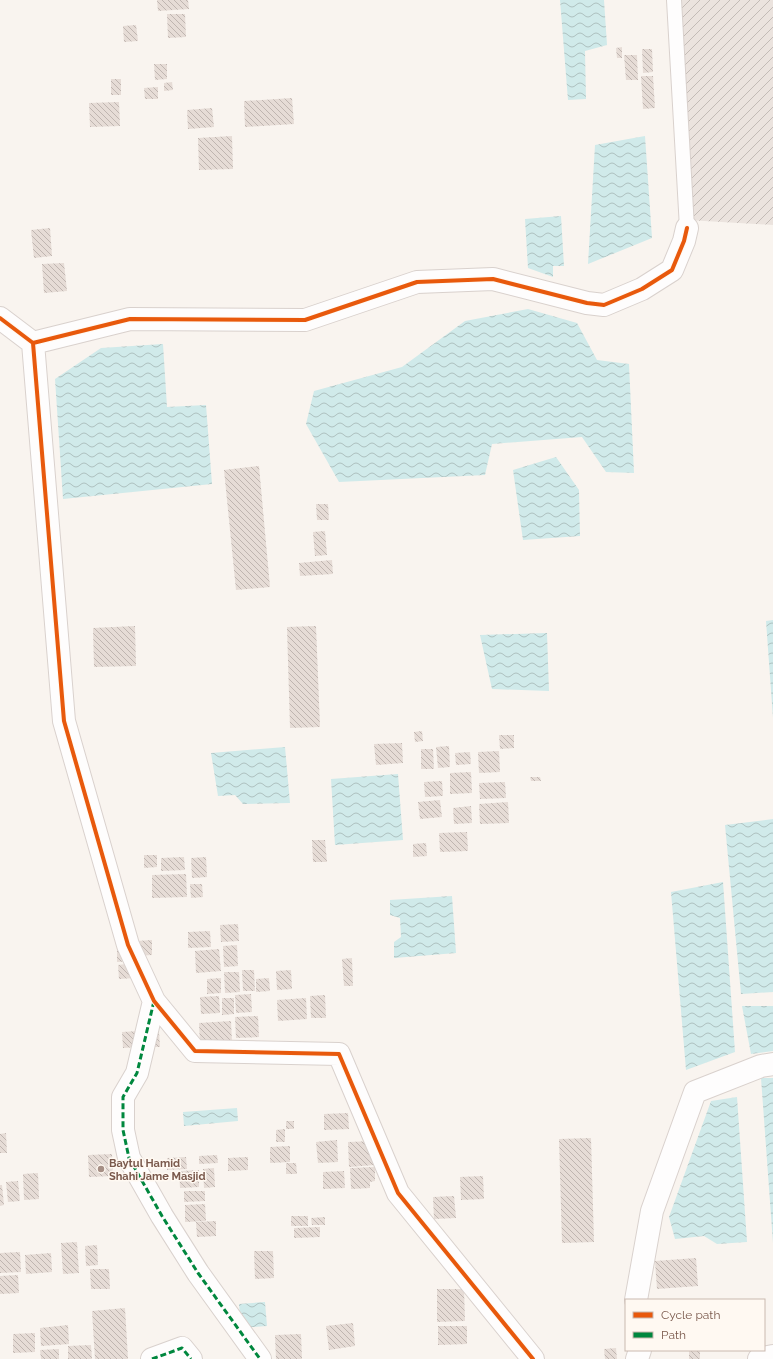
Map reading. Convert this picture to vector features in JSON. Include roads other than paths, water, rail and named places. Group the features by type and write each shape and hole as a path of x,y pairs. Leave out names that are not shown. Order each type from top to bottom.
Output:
{"street":[{"path":"33,343 130,319 305,320 417,282 493,279 587,303 604,305 642,290 672,270 684,241 687,228"},
{"path":"0,318 33,343 64,721 128,946 154,1001 195,1051 339,1054 398,1193 533,1359"},
{"path":"154,1001 137,1073 123,1097 123,1130 129,1158 162,1216 198,1273 260,1359"},
{"path":"636,1299 652,1211 696,1092 761,1066 773,1064"},
{"path":"152,1359 182,1348 191,1359"},
{"path":"759,1359 773,1356"}],"lane":[{"path":"674,0 687,228"}],"water":[{"path":"560,0 604,0 607,45 585,51 586,99 568,100"},
{"path":"645,136 652,238 588,264 595,145"},
{"path":"561,216 564,266 553,266 553,277 528,268 525,219"},
{"path":"528,309 577,323 597,360 629,364 634,473 606,472 582,437 492,444 485,475 339,482 306,424 314,391 402,367 465,321"},
{"path":"163,344 167,407 206,405 212,484 63,499 55,379 101,348"},
{"path":"556,457 579,490 580,536 523,540 513,470"},
{"path":"773,620 773,718 766,621"},
{"path":"547,633 549,691 492,689 480,635"},
{"path":"285,747 290,803 243,804 235,795 218,796 211,753"},
{"path":"398,774 403,840 335,845 331,779"},
{"path":"773,819 773,992 741,994 725,825"},
{"path":"723,882 735,1052 686,1070 671,892"},
{"path":"452,896 456,953 394,958 394,942 401,937 400,918 390,915 390,900"},
{"path":"742,1006 773,1006 773,1051 751,1054"},
{"path":"761,1078 773,1078 773,1243"},
{"path":"737,1097 747,1242 717,1244 704,1236 675,1239 669,1217 711,1101"},
{"path":"237,1108 238,1121 184,1126 183,1112"},
{"path":"265,1302 267,1326 241,1328 239,1304"}],"place":[{"name":"Baytul Hamid Shahi Jame Masjid","path":"101,1169"}]}
